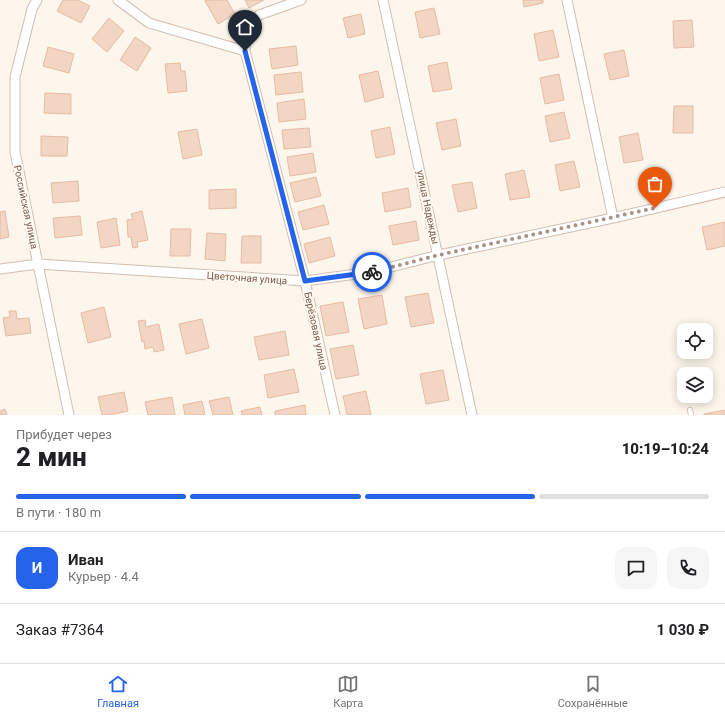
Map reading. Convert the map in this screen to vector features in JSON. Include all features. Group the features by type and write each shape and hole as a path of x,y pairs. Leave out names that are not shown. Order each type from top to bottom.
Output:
{"street":[{"name":"Российская улица","path":"37,0 32,9 15,78 15,152 69,415"},
{"path":"118,0 149,23 245,51"},
{"name":"Берёзовая улица","path":"301,0 259,15 246,31 245,51 305,281 335,415"},
{"name":"улица Надежды","path":"382,0 439,255 472,415"},
{"path":"567,0 613,218"},
{"name":"Цветочная улица","path":"0,269 38,264 305,281 371,272 439,255 613,218 725,192"}],"building":[{"path":"63,0 78,0 90,6 81,23 57,11"},
{"path":"227,0 235,14 218,24 205,1"},
{"path":"245,0 264,0 249,8"},
{"path":"523,0 543,0 543,3 524,7"},
{"path":"434,8 440,34 420,38 415,12"},
{"path":"361,14 365,34 348,38 343,18"},
{"path":"109,18 124,31 107,52 92,39"},
{"path":"692,20 694,47 674,48 673,21"},
{"path":"553,30 559,57 539,61 534,34"},
{"path":"135,37 151,48 137,71 120,60"},
{"path":"296,46 298,65 272,69 269,49"},
{"path":"48,47 74,54 69,73 43,66"},
{"path":"624,50 629,76 610,80 604,54"},
{"path":"447,62 452,89 433,92 428,66"},
{"path":"180,63 181,71 185,71 187,91 168,93 165,64"},
{"path":"378,71 384,97 365,102 359,75"},
{"path":"301,72 303,92 276,95 274,75"},
{"path":"559,74 564,100 545,104 540,78"},
{"path":"45,93 71,94 71,114 44,113"},
{"path":"304,99 306,119 279,122 277,103"},
{"path":"674,106 693,106 693,133 673,133"},
{"path":"564,112 570,138 550,142 545,116"},
{"path":"456,119 461,146 442,150 436,123"},
{"path":"390,127 395,154 376,158 371,131"},
{"path":"309,128 311,147 284,149 282,130"},
{"path":"197,129 202,155 183,159 178,132"},
{"path":"638,133 643,160 624,163 619,137"},
{"path":"41,136 68,137 67,156 41,156"},
{"path":"313,153 316,172 290,176 287,157"},
{"path":"574,161 580,187 560,191 555,165"},
{"path":"524,170 530,197 510,200 505,174"},
{"path":"316,177 321,196 295,202 290,183"},
{"path":"78,181 79,201 53,203 51,183"},
{"path":"472,182 477,208 458,212 452,185"},
{"path":"408,188 411,207 385,212 382,193"},
{"path":"236,189 236,208 209,209 209,190"},
{"path":"324,205 329,224 303,230 298,212"},
{"path":"5,211 9,237 0,239 0,212"},
{"path":"142,211 148,240 137,242 138,247 133,248 131,237 128,237 127,220 133,219 131,214"},
{"path":"80,216 82,235 55,238 53,218"},
{"path":"116,218 120,245 101,248 97,222"},
{"path":"416,221 419,240 393,245 389,226"},
{"path":"725,222 725,246 707,250 702,227"},
{"path":"171,229 191,229 190,256 170,256"},
{"path":"207,233 226,234 225,261 205,259"},
{"path":"242,236 261,236 261,263 241,263"},
{"path":"330,237 335,256 309,263 304,244"},
{"path":"428,293 434,323 411,327 405,297"},
{"path":"382,295 387,324 364,329 358,299"},
{"path":"343,302 349,332 326,336 320,306"},
{"path":"104,307 111,337 88,343 81,313"},
{"path":"9,311 16,311 17,319 29,318 31,333 6,336 3,318 10,317"},
{"path":"202,319 209,348 186,354 179,324"},
{"path":"145,320 146,327 159,324 164,350 154,352 153,347 145,349 144,341 142,342 138,321"},
{"path":"285,331 289,355 259,360 254,337"},
{"path":"353,345 359,375 336,379 330,349"},
{"path":"294,369 299,392 268,398 264,375"},
{"path":"443,370 449,400 426,404 420,374"},
{"path":"366,391 371,415 347,415 343,396"},
{"path":"124,392 128,411 110,415 102,415 98,397"},
{"path":"172,397 175,415 148,415 145,402"},
{"path":"229,397 233,415 213,415 209,401"},
{"path":"202,401 205,415 185,415 183,405"},
{"path":"305,405 306,415 275,415 275,411"},
{"path":"260,407 262,415 242,415 241,411"},
{"path":"5,409 7,415 0,415 0,411"},
{"path":"725,410 725,415 704,415 704,414"}],"way so far":[{"path":"372,272 439,255 655,208"}],"route":[{"path":"245,51 305,281 372,272"}]}
